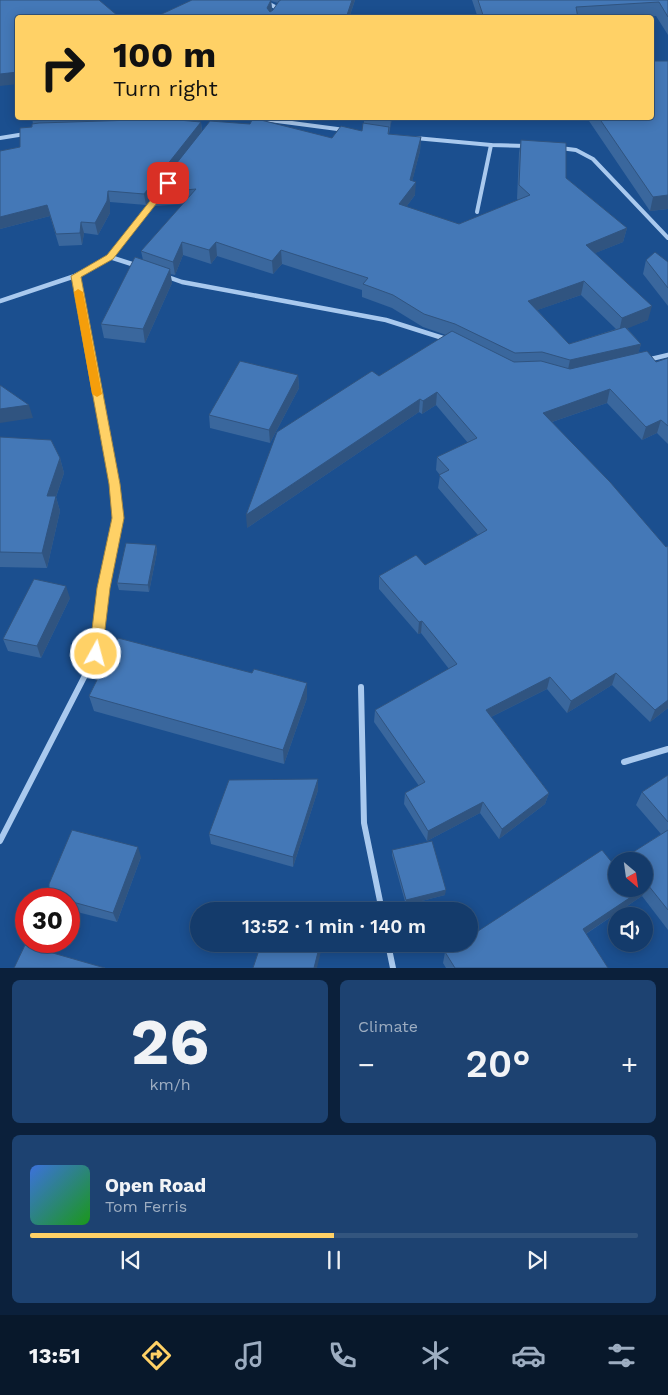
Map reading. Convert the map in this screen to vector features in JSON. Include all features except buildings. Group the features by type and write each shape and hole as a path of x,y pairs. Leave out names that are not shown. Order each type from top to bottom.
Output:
{"street":[{"path":"262,0 276,8"},
{"path":"274,13 276,8 284,4"},
{"path":"269,120 349,131"},
{"path":"0,138 32,133"},
{"path":"406,138 491,145 530,146"},
{"path":"477,212 491,145"},
{"path":"550,146 576,150 593,159 668,238"},
{"path":"0,301 76,276 110,257 159,195"},
{"path":"110,257 146,269"},
{"path":"155,272 182,282 386,320 452,341"},
{"path":"0,842 96,654 104,588 118,518 114,484 76,276"},
{"path":"640,361 668,355"},
{"path":"361,687 364,823 380,902"},
{"path":"624,762 668,749"},
{"path":"390,952 393,968"}],"slow traffic":[{"path":"78,292 97,394"}],"route":[{"path":"96,654 104,588 118,518 114,484 76,276 110,257 168,183"}]}
